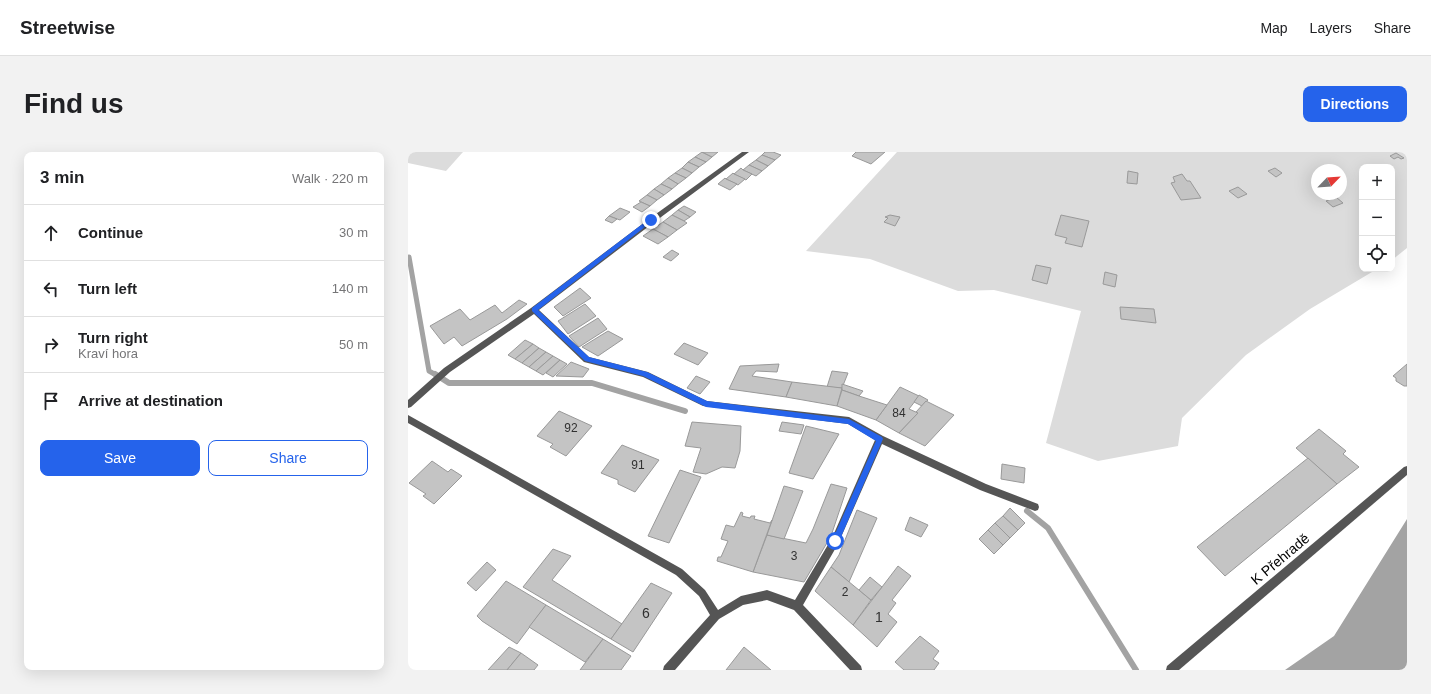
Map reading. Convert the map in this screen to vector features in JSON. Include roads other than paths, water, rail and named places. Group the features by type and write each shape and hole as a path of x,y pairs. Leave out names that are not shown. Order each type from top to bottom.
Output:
{"street":[{"path":"408,405 447,370 534,310 651,220 746,152"},
{"path":"534,310 588,360 645,374 706,404 849,421 880,439 983,487 1035,506"},
{"path":"408,419 679,572 702,593 716,616"},
{"path":"797,606 835,541 880,439"},
{"name":"K Přehradě","path":"1170,670 1407,470"},
{"path":"668,670 716,616 742,601 767,594 797,606 857,670"}],"waterway":[{"path":"409,257 429,371 436,375"},
{"path":"435,374 449,383 592,383 685,411"},
{"path":"1027,511 1048,528 1136,670"}]}
